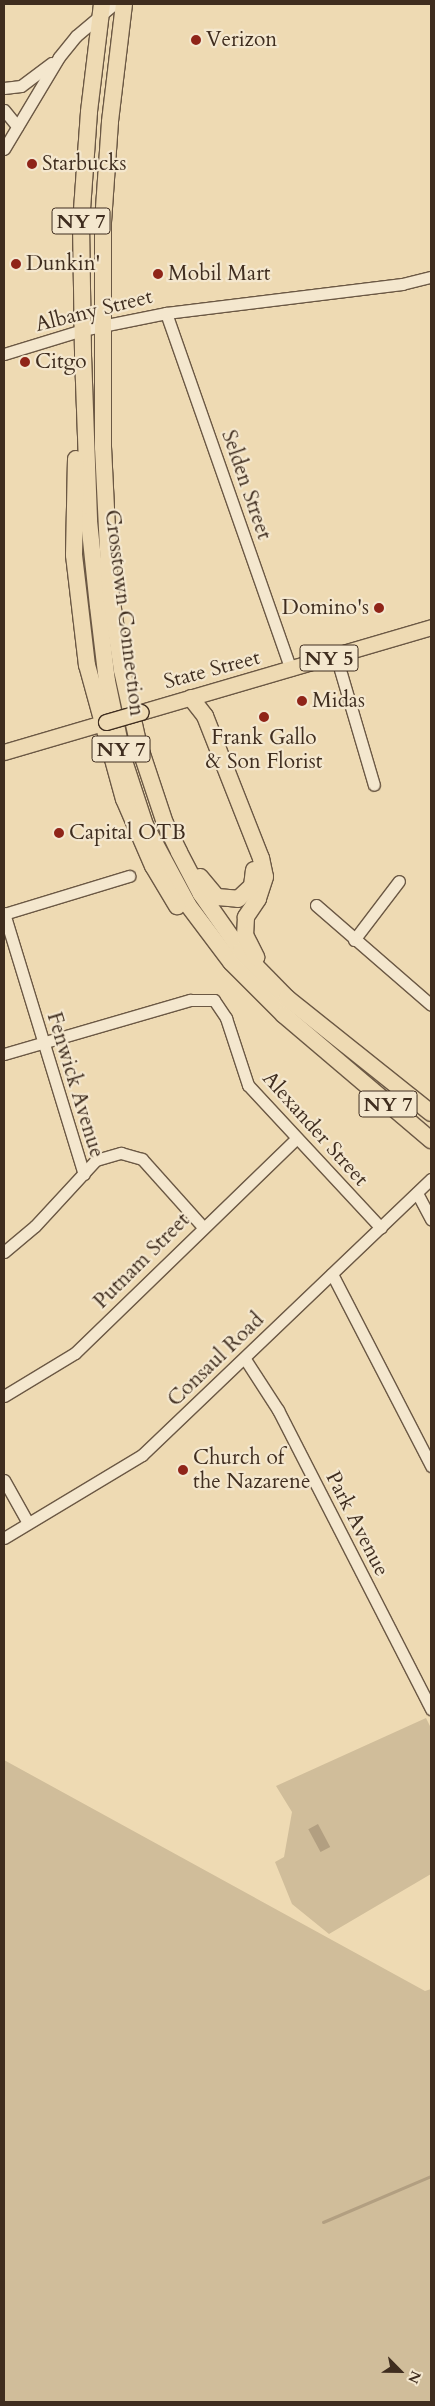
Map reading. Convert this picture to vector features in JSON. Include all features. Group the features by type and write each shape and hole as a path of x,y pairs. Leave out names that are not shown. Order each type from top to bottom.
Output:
{"highway":[{"name":"Crosstown Connection","path":"124,4 110,122 103,224 106,541 119,652 138,742 165,823 179,852 201,894 241,951 287,998 431,1112"},
{"name":"Crosstown Connection","path":"105,7 81,224 82,330 92,549 107,681 123,758 145,825 188,904 231,962 284,1015 431,1140"},
{"path":"83,354 77,396 74,555 82,636 124,800 153,866 176,904 206,946 232,974 284,1015"},
{"path":"179,852 217,896 238,898 252,886 254,859 194,719 191,698"},
{"path":"191,698 204,716 261,858 265,877 258,899 246,917 245,935 254,955 287,998"}],"main road":[{"name":"State Street","path":"4,752 431,628"}],"street":[{"path":"4,88 22,86 59,57 105,7"},
{"path":"4,149 59,57"},
{"path":"4,110 17,126"},
{"name":"Albany Street","path":"4,354 82,330 166,313 402,284 431,277"},
{"name":"Selden Street","path":"166,313 291,670"},
{"path":"336,656 374,785"},
{"path":"4,913 129,876"},
{"path":"354,940 399,881"},
{"path":"316,905 431,1005"},
{"name":"Fenwick Avenue","path":"4,913 84,1174"},
{"name":"Alexander Street","path":"4,1054 190,1000 214,1000 226,1018 248,1085 296,1139 381,1228"},
{"name":"Putnam Street","path":"4,1396 75,1353 296,1139"},
{"name":"Fenwick Avenue","path":"84,1174 96,1160 108,1155 133,1154 142,1159 203,1227"},
{"path":"4,1252 35,1226 84,1174"},
{"name":"Consaul Road","path":"4,1538 142,1455 245,1359 431,1179"},
{"path":"417,1193 431,1220"},
{"path":"332,1274 431,1466"},
{"name":"Park Avenue","path":"245,1359 278,1410 431,1709"},
{"path":"4,1480 28,1523"}],"shaded area":[{"path":"426,1718 431,1728 431,1874 329,1934 292,1904 275,1862 284,1857 292,1812 276,1786"},
{"path":"4,1760 425,1991 431,1989 431,2402 4,2402"},
{"path":"318,1824 330,1847 320,1852 308,1829"}],"waterway":[{"path":"323,2222 431,2176"}],"place":[{"name":"Verizon","path":"196,40"},
{"name":"Starbucks","path":"32,164"},
{"name":"Dunkin'","path":"16,264"},
{"name":"Mobil Mart","path":"158,274"},
{"name":"Citgo","path":"25,362"},
{"name":"Domino's","path":"379,608"},
{"name":"Midas","path":"302,701"},
{"name":"Frank Gallo & Son Florist","path":"264,717"},
{"name":"Capital OTB","path":"59,833"},
{"name":"Church of the Nazarene","path":"183,1470"}]}
